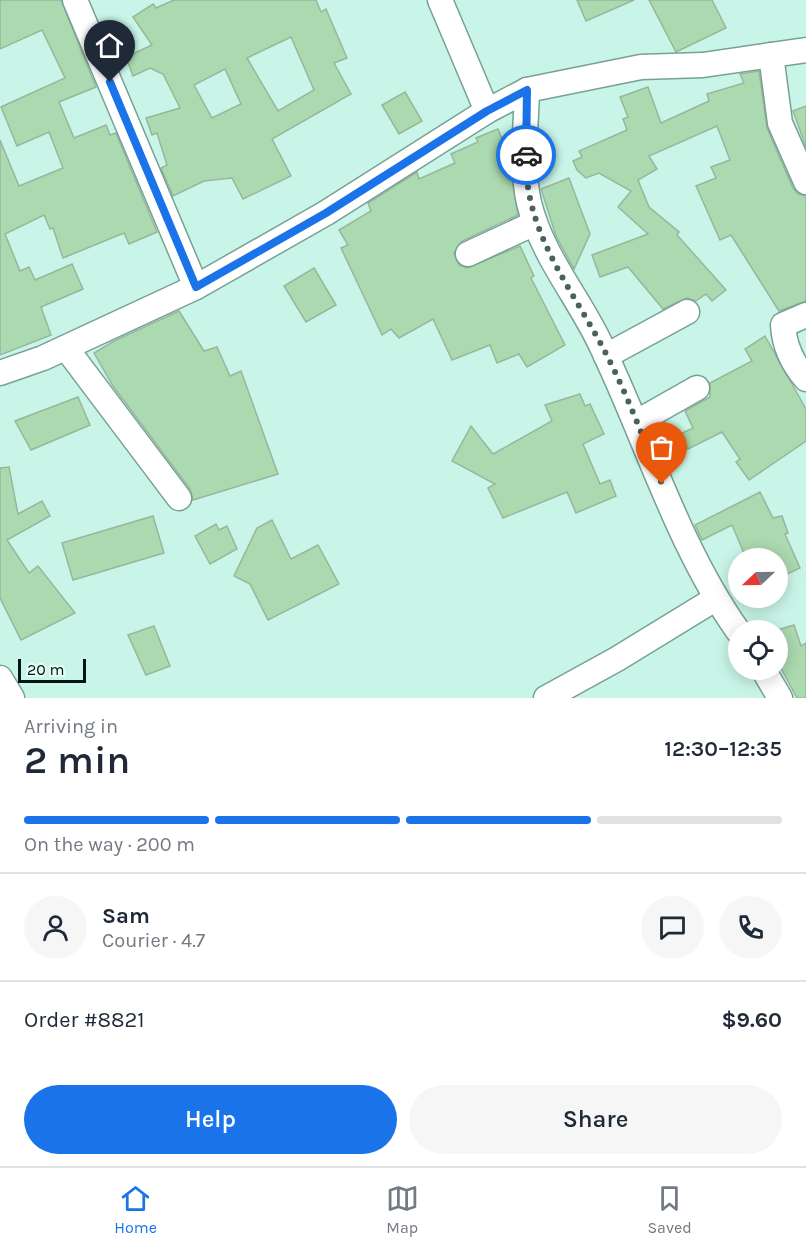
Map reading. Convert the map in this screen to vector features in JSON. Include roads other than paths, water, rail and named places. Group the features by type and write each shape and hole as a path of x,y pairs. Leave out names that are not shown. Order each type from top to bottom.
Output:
{"street":[{"path":"75,0 196,287"},
{"path":"440,0 487,111"},
{"path":"0,373 66,348 196,287 326,213 487,111 527,90 640,67 703,65 806,50"},
{"path":"771,55 780,123 806,182"},
{"path":"527,90 525,171 529,203 536,223 555,268 606,356 637,422 677,520 715,599 730,620"},
{"path":"468,254 536,223"},
{"path":"606,356 687,312"},
{"path":"806,315 783,325 783,338 797,368 806,379"},
{"path":"66,348 179,498"},
{"path":"637,422 698,388"},
{"path":"546,698 617,659 715,599"},
{"path":"0,678 12,698"},
{"path":"769,680 780,698"}]}
